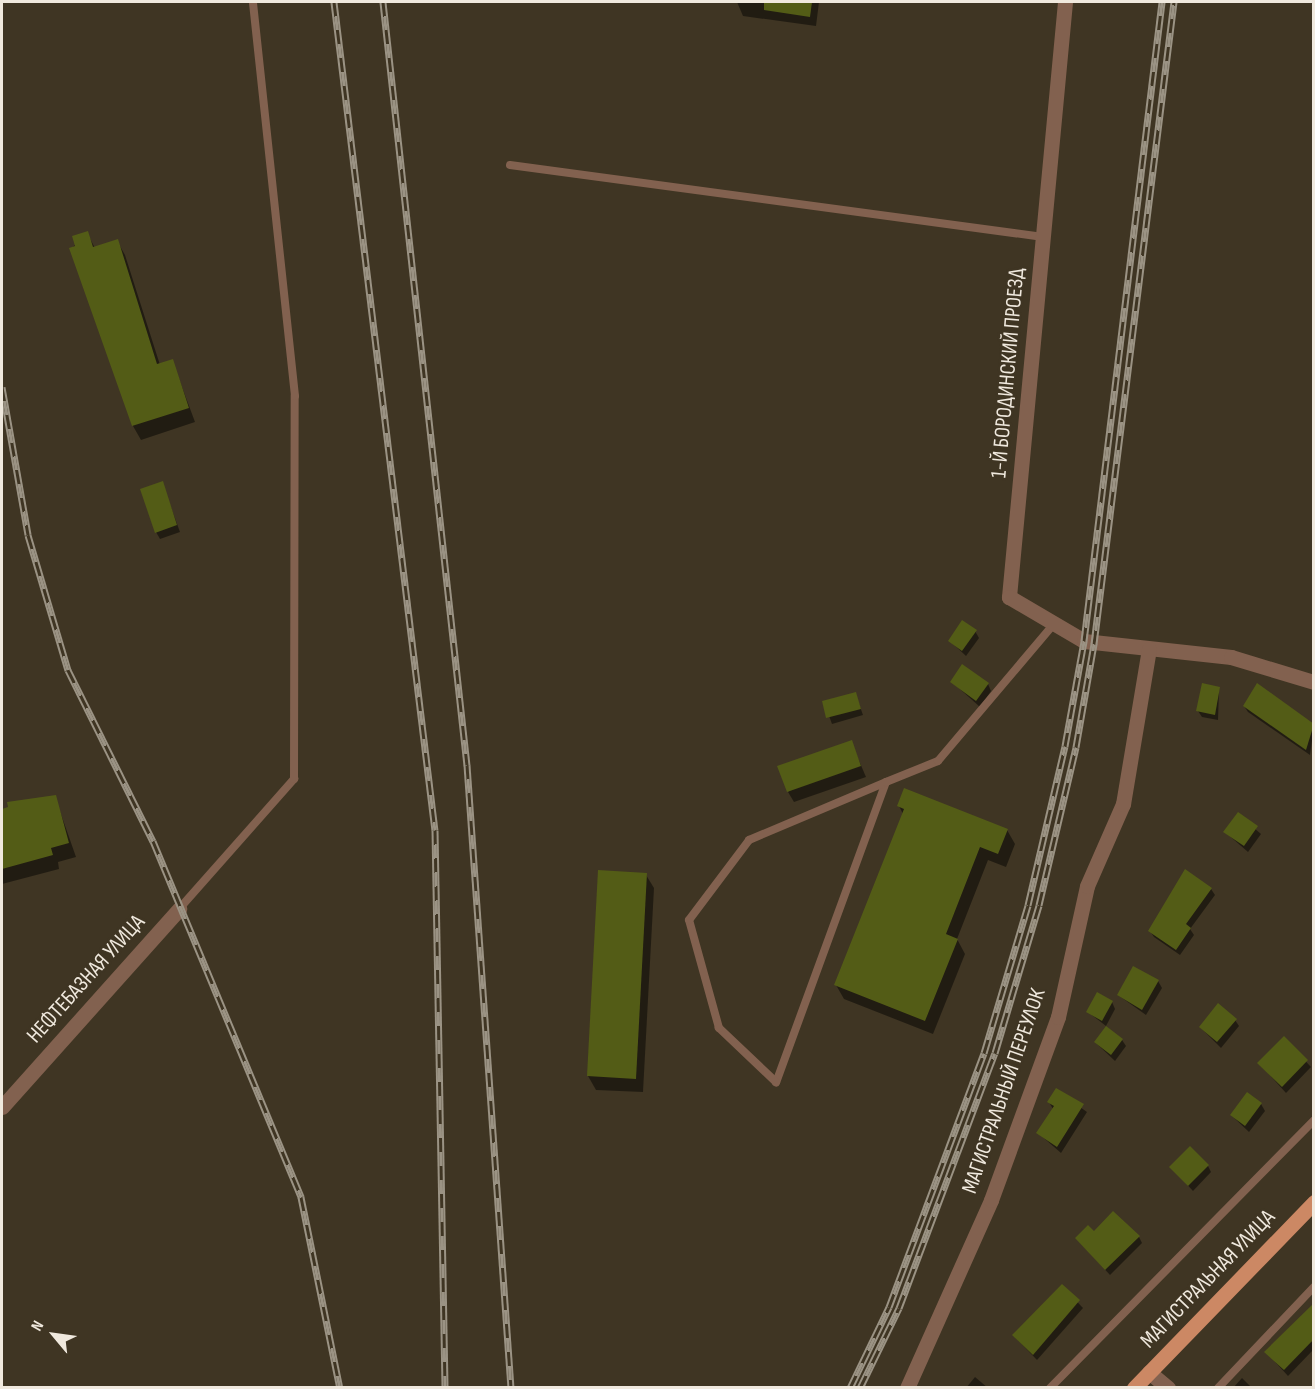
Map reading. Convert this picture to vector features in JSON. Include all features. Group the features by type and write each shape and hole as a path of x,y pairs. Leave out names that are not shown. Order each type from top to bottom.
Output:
{"main road":[{"name":"МАГИСТРАЛЬНАЯ УЛИЦА","path":"1134,1388 1314,1202"}],"street":[{"name":"1-Й БОРОДИНСКИЙ ПРОЕЗД","path":"1065,2 1009,597 1052,626 1094,644 1149,649"},
{"path":"1149,649 1231,657 1314,682"},
{"name":"МАГИСТРАЛЬНЫЙ ПЕРЕУЛОК","path":"907,1388 991,1200 1058,1017 1087,886 1123,804 1149,649"},
{"name":"НЕФТЕБАЗНАЯ УЛИЦА","path":"2,1107 179,909"},
{"path":"1149,1372 1168,1388"}],"lane":[{"path":"179,909 294,779 295,396 253,2"},
{"path":"510,165 1043,237"},
{"path":"886,782 776,1082 720,1028 689,920 748,840 938,760 1052,626"},
{"path":"1050,1388 1314,1120"},
{"path":"1218,1388 1314,1287"}],"building":[{"path":"764,2 812,2 810,17 764,10"},
{"path":"88,231 93,247 118,239 157,364 173,359 189,408 132,426 69,248 75,246 72,236"},
{"path":"163,481 177,525 155,533 140,489"},
{"path":"962,620 977,630 962,651 948,641"},
{"path":"962,664 989,683 976,701 950,682"},
{"path":"1202,683 1220,687 1215,715 1196,711"},
{"path":"1257,683 1314,724 1306,750 1243,706"},
{"path":"856,692 861,709 826,718 822,701"},
{"path":"852,740 861,766 787,792 777,766"},
{"path":"904,788 1008,829 998,854 980,847 946,934 958,939 925,1021 834,985 904,809 897,806"},
{"path":"56,795 69,843 51,848 53,855 2,869 2,809 8,807 7,802"},
{"path":"1238,812 1258,826 1244,846 1223,832"},
{"path":"1185,869 1212,888 1186,924 1191,928 1176,950 1148,931"},
{"path":"598,870 647,873 636,1079 587,1076"},
{"path":"1133,966 1159,980 1142,1010 1117,995"},
{"path":"1097,992 1113,1001 1102,1021 1086,1012"},
{"path":"1218,1003 1237,1019 1217,1042 1199,1027"},
{"path":"1106,1026 1123,1039 1111,1055 1094,1042"},
{"path":"1284,1036 1308,1060 1282,1087 1257,1063"},
{"path":"1056,1088 1084,1104 1057,1147 1036,1133 1054,1106 1047,1102"},
{"path":"1247,1092 1262,1103 1245,1126 1230,1115"},
{"path":"1190,1146 1209,1165 1188,1186 1169,1167"},
{"path":"1113,1211 1140,1236 1105,1270 1075,1238 1088,1225 1094,1231"},
{"path":"1062,1284 1080,1300 1033,1355 1012,1335"},
{"path":"1314,1303 1314,1339 1284,1370 1264,1352"}],"railway":[{"path":"334,2 435,830 445,1388"},
{"path":"383,2 467,765 511,1388"},
{"path":"850,1388 889,1307 984,1053 1028,905 1065,746 1084,641 1162,2"},
{"path":"860,1388 899,1308 995,1053 1039,905 1076,747 1094,644 1174,2"},
{"path":"2,387 28,535 68,670 153,841 301,1197 340,1388"}]}
